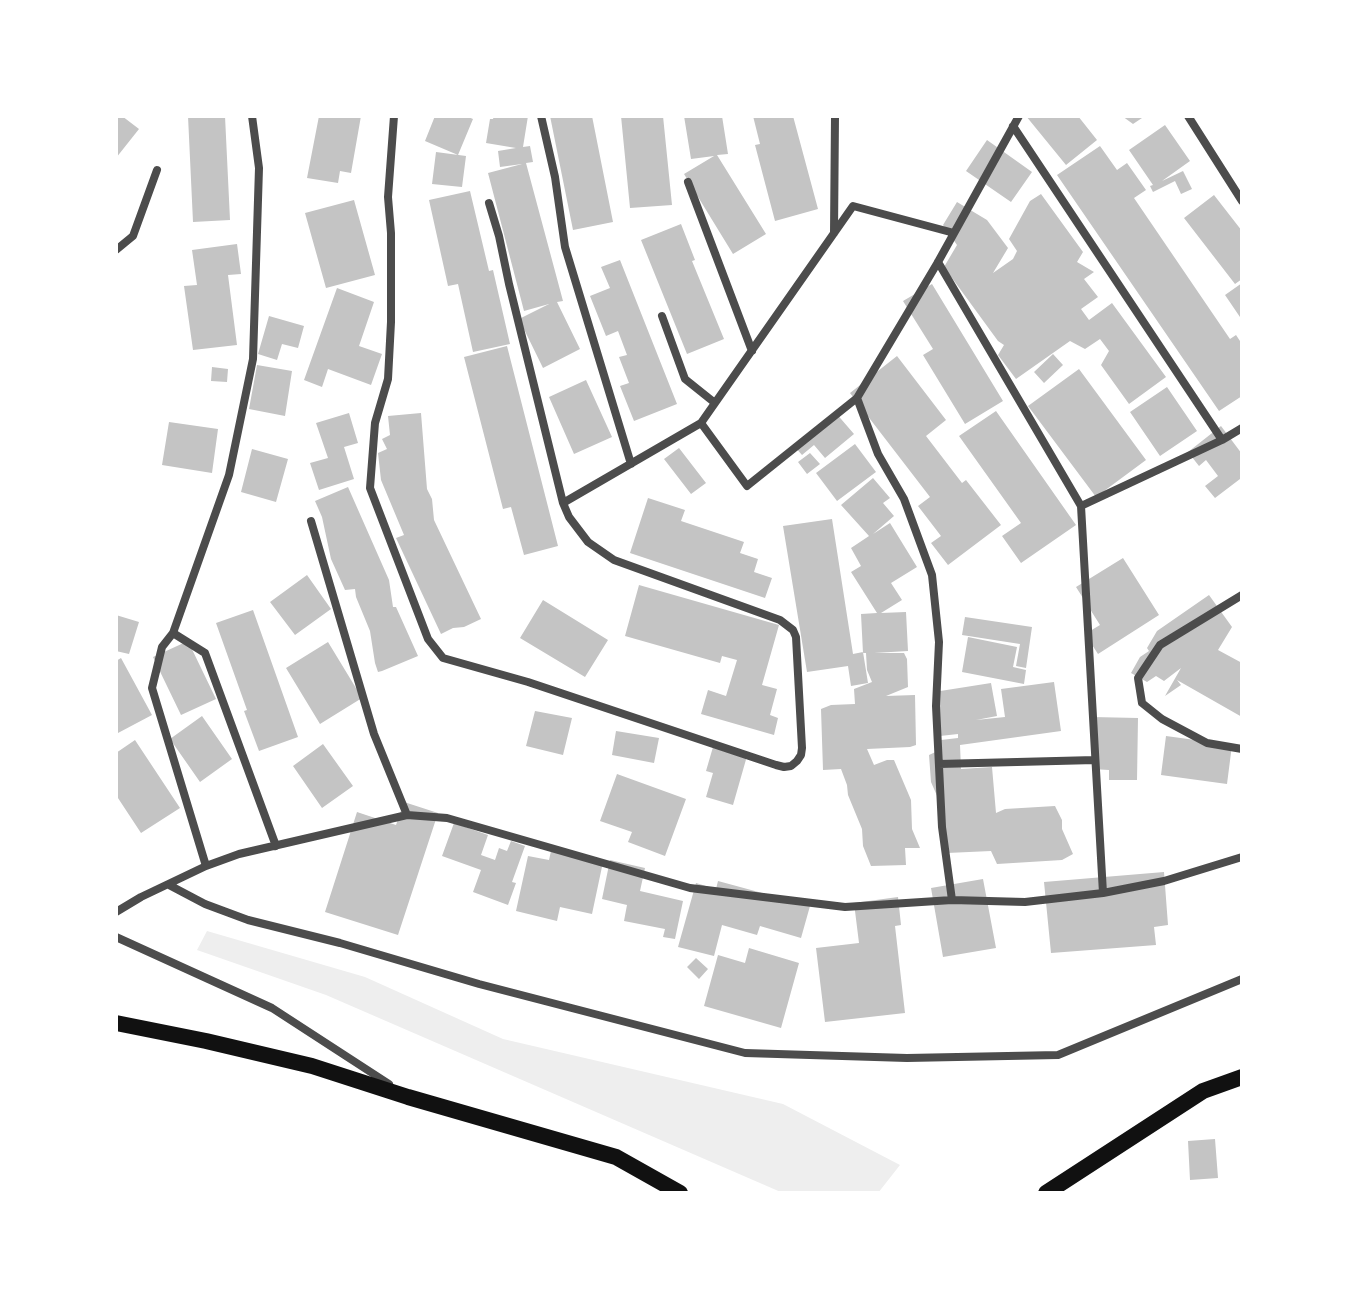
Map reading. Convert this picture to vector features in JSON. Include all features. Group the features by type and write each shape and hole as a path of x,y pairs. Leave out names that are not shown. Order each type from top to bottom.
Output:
{"main road":[{"path":"116,1023 287,1060 616,1157 680,1193"},
{"path":"1046,1193 1203,1091 1242,1077"}],"street":[{"path":"206,866 152,688 162,647 173,633 229,475 253,359 259,168 252,116"},
{"path":"394,116 388,197 391,233 390,351 388,379 375,423 370,488 428,639 443,658 528,682 776,765 791,766 801,755 802,748 796,637 787,624 614,560 588,542 569,517 489,203"},
{"path":"541,116 555,177 565,247 631,464"},
{"path":"834,234 835,116"},
{"path":"701,423 747,486 857,398 938,262 1019,116"},
{"path":"1188,116 1242,201"},
{"path":"1013,126 1222,440"},
{"path":"116,250 133,236 157,170"},
{"path":"688,182 752,351"},
{"path":"563,503 701,423 853,206 954,233"},
{"path":"938,262 1081,506 1103,893"},
{"path":"662,316 685,379 715,403"},
{"path":"857,398 878,454 904,499 932,575 939,642 936,706 942,827 952,900"},
{"path":"1081,506 1242,428"},
{"path":"311,521 374,734 407,815"},
{"path":"1242,595 1160,645 1138,678 1142,703 1162,719 1207,743 1242,749"},
{"path":"173,633 205,653 276,846"},
{"path":"939,764 1095,760"},
{"path":"116,912 206,866 239,854 407,815 447,818 690,888 845,907 952,900 1025,902 1103,893 1164,881 1242,857"},
{"path":"169,885 205,904 248,920 745,1053 907,1058 1058,1055 1242,979"},
{"path":"116,937 272,1008 408,1097"}],"shaded area":[{"path":"207,931 365,977 503,1039 783,1104 900,1165 878,1193 783,1193 326,995 197,950"}],"building":[{"path":"116,116 122,116 139,129 116,158"},
{"path":"188,116 225,116 230,220 193,222"},
{"path":"319,116 361,116 351,173 340,171 338,183 307,178"},
{"path":"435,116 466,116 473,119 458,155 425,141"},
{"path":"494,116 528,116 523,147 530,146 533,162 526,163 563,301 557,302 580,349 543,368 519,319 549,304 524,311 488,173 522,164 500,167 498,151 516,148 486,143 490,119"},
{"path":"550,116 592,116 613,222 573,230"},
{"path":"621,116 663,116 672,205 630,208"},
{"path":"684,116 722,116 728,154 717,155 766,234 733,254 684,174 714,156 691,159"},
{"path":"753,116 793,116 818,209 775,221 755,145 760,144"},
{"path":"1026,116 1078,116 1097,140 1066,165"},
{"path":"1122,116 1145,116 1133,124"},
{"path":"1165,125 1190,161 1162,181 1183,171 1192,189 1181,194 1175,181 1153,192 1150,186 1153,185 1129,150"},
{"path":"987,140 1032,172 1011,202 966,171"},
{"path":"1100,146 1117,170 1127,163 1146,190 1134,198 1230,339 1236,335 1242,344 1242,396 1219,411 1057,175"},
{"path":"436,152 466,156 462,187 432,184"},
{"path":"470,191 510,344 473,352 458,284 448,286 429,200"},
{"path":"1041,194 1083,252 1077,262 1094,272 1084,279 1098,297 1081,309 1089,320 1112,303 1166,377 1129,404 1101,365 1109,351 1100,339 1085,349 1070,341 1016,379 998,355 1004,345 944,267 957,245 943,225 957,202 987,220 1008,248 993,273 1013,259 1017,251 1009,239 1030,201"},
{"path":"1214,195 1242,231 1242,279 1235,284 1184,218"},
{"path":"354,200 375,275 326,288 305,213"},
{"path":"681,224 695,260 692,261 724,339 687,354 641,240"},
{"path":"237,244 241,274 228,275 237,345 193,350 184,286 197,285 192,250"},
{"path":"620,260 677,404 634,421 620,386 629,383 619,357 627,355 618,331 606,336 590,296 610,288 601,267"},
{"path":"1242,283 1242,320 1225,295"},
{"path":"932,284 1003,401 965,424 923,355 933,349 903,301"},
{"path":"337,288 374,302 359,346 382,354 371,385 328,369 322,387 304,380"},
{"path":"269,316 304,326 298,348 282,344 277,360 258,354"},
{"path":"507,346 558,546 524,555 511,507 503,509 464,357"},
{"path":"1053,354 1063,365 1044,383 1034,372"},
{"path":"897,356 946,420 926,436 962,483 966,480 1001,525 948,565 931,543 941,536 918,506 930,497 850,393"},
{"path":"257,365 292,371 285,416 249,409"},
{"path":"212,367 228,369 227,382 211,381"},
{"path":"1079,369 1146,460 1096,497 1028,406"},
{"path":"586,380 612,437 574,454 549,397"},
{"path":"1167,387 1197,431 1160,456 1130,412"},
{"path":"996,411 1076,525 1021,563 1002,536 1021,523 959,436"},
{"path":"835,412 854,434 825,458 814,445 802,455 794,446"},
{"path":"349,413 358,443 344,447 354,479 319,490 310,463 328,458 316,423"},
{"path":"421,413 427,489 432,499 434,520 481,619 441,634 396,538 404,535 381,480 378,453 387,449 382,439 390,435 388,416"},
{"path":"169,422 218,429 212,473 162,465"},
{"path":"1221,426 1242,454 1242,481 1240,479 1215,498 1205,486 1218,476 1206,460 1199,466 1188,452"},
{"path":"855,444 876,472 837,501 816,473"},
{"path":"679,448 706,483 691,494 664,459"},
{"path":"252,449 288,459 276,502 241,492"},
{"path":"810,453 820,464 807,474 798,462"},
{"path":"873,478 890,498 883,503 894,516 873,534 890,523 917,567 891,583 902,600 881,613 906,612 908,651 874,653 904,653 907,659 908,687 886,696 915,695 916,745 867,749 874,765 894,760 911,800 912,829 920,848 905,848 906,865 871,866 841,769 823,770 821,709 831,705 855,704 854,689 872,682 867,670 866,653 863,653 861,614 877,613 851,572 861,566 851,548 869,536 841,505"},
{"path":"348,487 389,580 393,607 396,607 418,656 378,672 370,631 355,589 345,590 331,559 322,517 315,501"},
{"path":"648,498 685,510 681,521 744,542 740,553 758,559 754,572 772,578 765,598 630,553"},
{"path":"832,519 853,654 863,652 868,683 851,686 848,666 807,672 783,526"},
{"path":"1123,558 1159,615 1098,654 1085,634 1100,625 1076,587"},
{"path":"307,575 331,609 295,635 270,602"},
{"path":"639,585 779,625 762,685 777,689 770,715 778,718 774,735 701,714 708,690 726,696 737,660 722,656 720,663 625,636"},
{"path":"1209,595 1232,627 1218,650 1242,663 1242,717 1177,680 1181,685 1165,696 1181,668 1164,681 1156,676 1147,682 1131,673 1140,657 1149,651 1147,648 1157,631"},
{"path":"543,600 608,640 585,677 520,638"},
{"path":"253,610 298,737 259,751 216,623"},
{"path":"116,615 139,622 129,654 116,651"},
{"path":"965,617 1032,627 1026,668 1016,666 1020,644 962,635"},
{"path":"968,637 1017,647 1013,667 1026,670 1024,684 962,672"},
{"path":"188,641 216,699 181,715 153,657"},
{"path":"328,642 362,698 320,724 286,668"},
{"path":"121,658 152,715 118,733 116,661"},
{"path":"1054,682 1061,731 960,745 961,769 992,767 996,813 1005,809 1055,806 1073,854 1062,860 997,864 991,851 947,853 938,798 931,782 929,755 942,749 941,740 958,738 958,734 940,736 934,692 991,683 997,716 976,720 1005,717 1001,689"},
{"path":"535,711 572,718 563,755 526,746"},
{"path":"202,716 232,759 200,782 170,739"},
{"path":"1092,717 1138,718 1137,780 1109,780 1109,770 1092,769"},
{"path":"616,731 659,738 654,763 612,755"},
{"path":"1166,736 1232,745 1227,784 1161,775"},
{"path":"135,740 180,808 141,833 116,795 116,753"},
{"path":"323,744 353,786 322,808 293,766"},
{"path":"713,747 747,756 733,805 706,797 713,773 706,771"},
{"path":"617,774 686,799 665,856 628,842 632,832 600,821"},
{"path":"404,802 438,813 398,935 325,912 357,812 396,825"},
{"path":"454,823 488,835 481,855 495,860 499,848 507,851 511,841 525,846 512,882 516,883 508,905 473,892 481,870 442,856"},
{"path":"551,851 603,862 592,914 560,907 557,921 516,911 528,856 549,860"},
{"path":"610,860 645,868 640,891 683,901 675,939 663,937 665,929 624,921 627,905 602,899"},
{"path":"1164,872 1168,925 1154,927 1156,945 1051,953 1044,882"},
{"path":"983,879 996,948 943,957 931,888"},
{"path":"718,881 810,906 801,938 760,926 757,935 722,925 714,956 678,947 696,883 716,889"},
{"path":"898,897 901,925 895,926 905,1013 825,1022 816,948 859,943 854,903"},
{"path":"749,948 799,963 781,1028 704,1006 718,955 745,963"},
{"path":"696,958 708,969 699,979 687,967"},
{"path":"1215,1139 1218,1178 1190,1180 1188,1141"}]}
